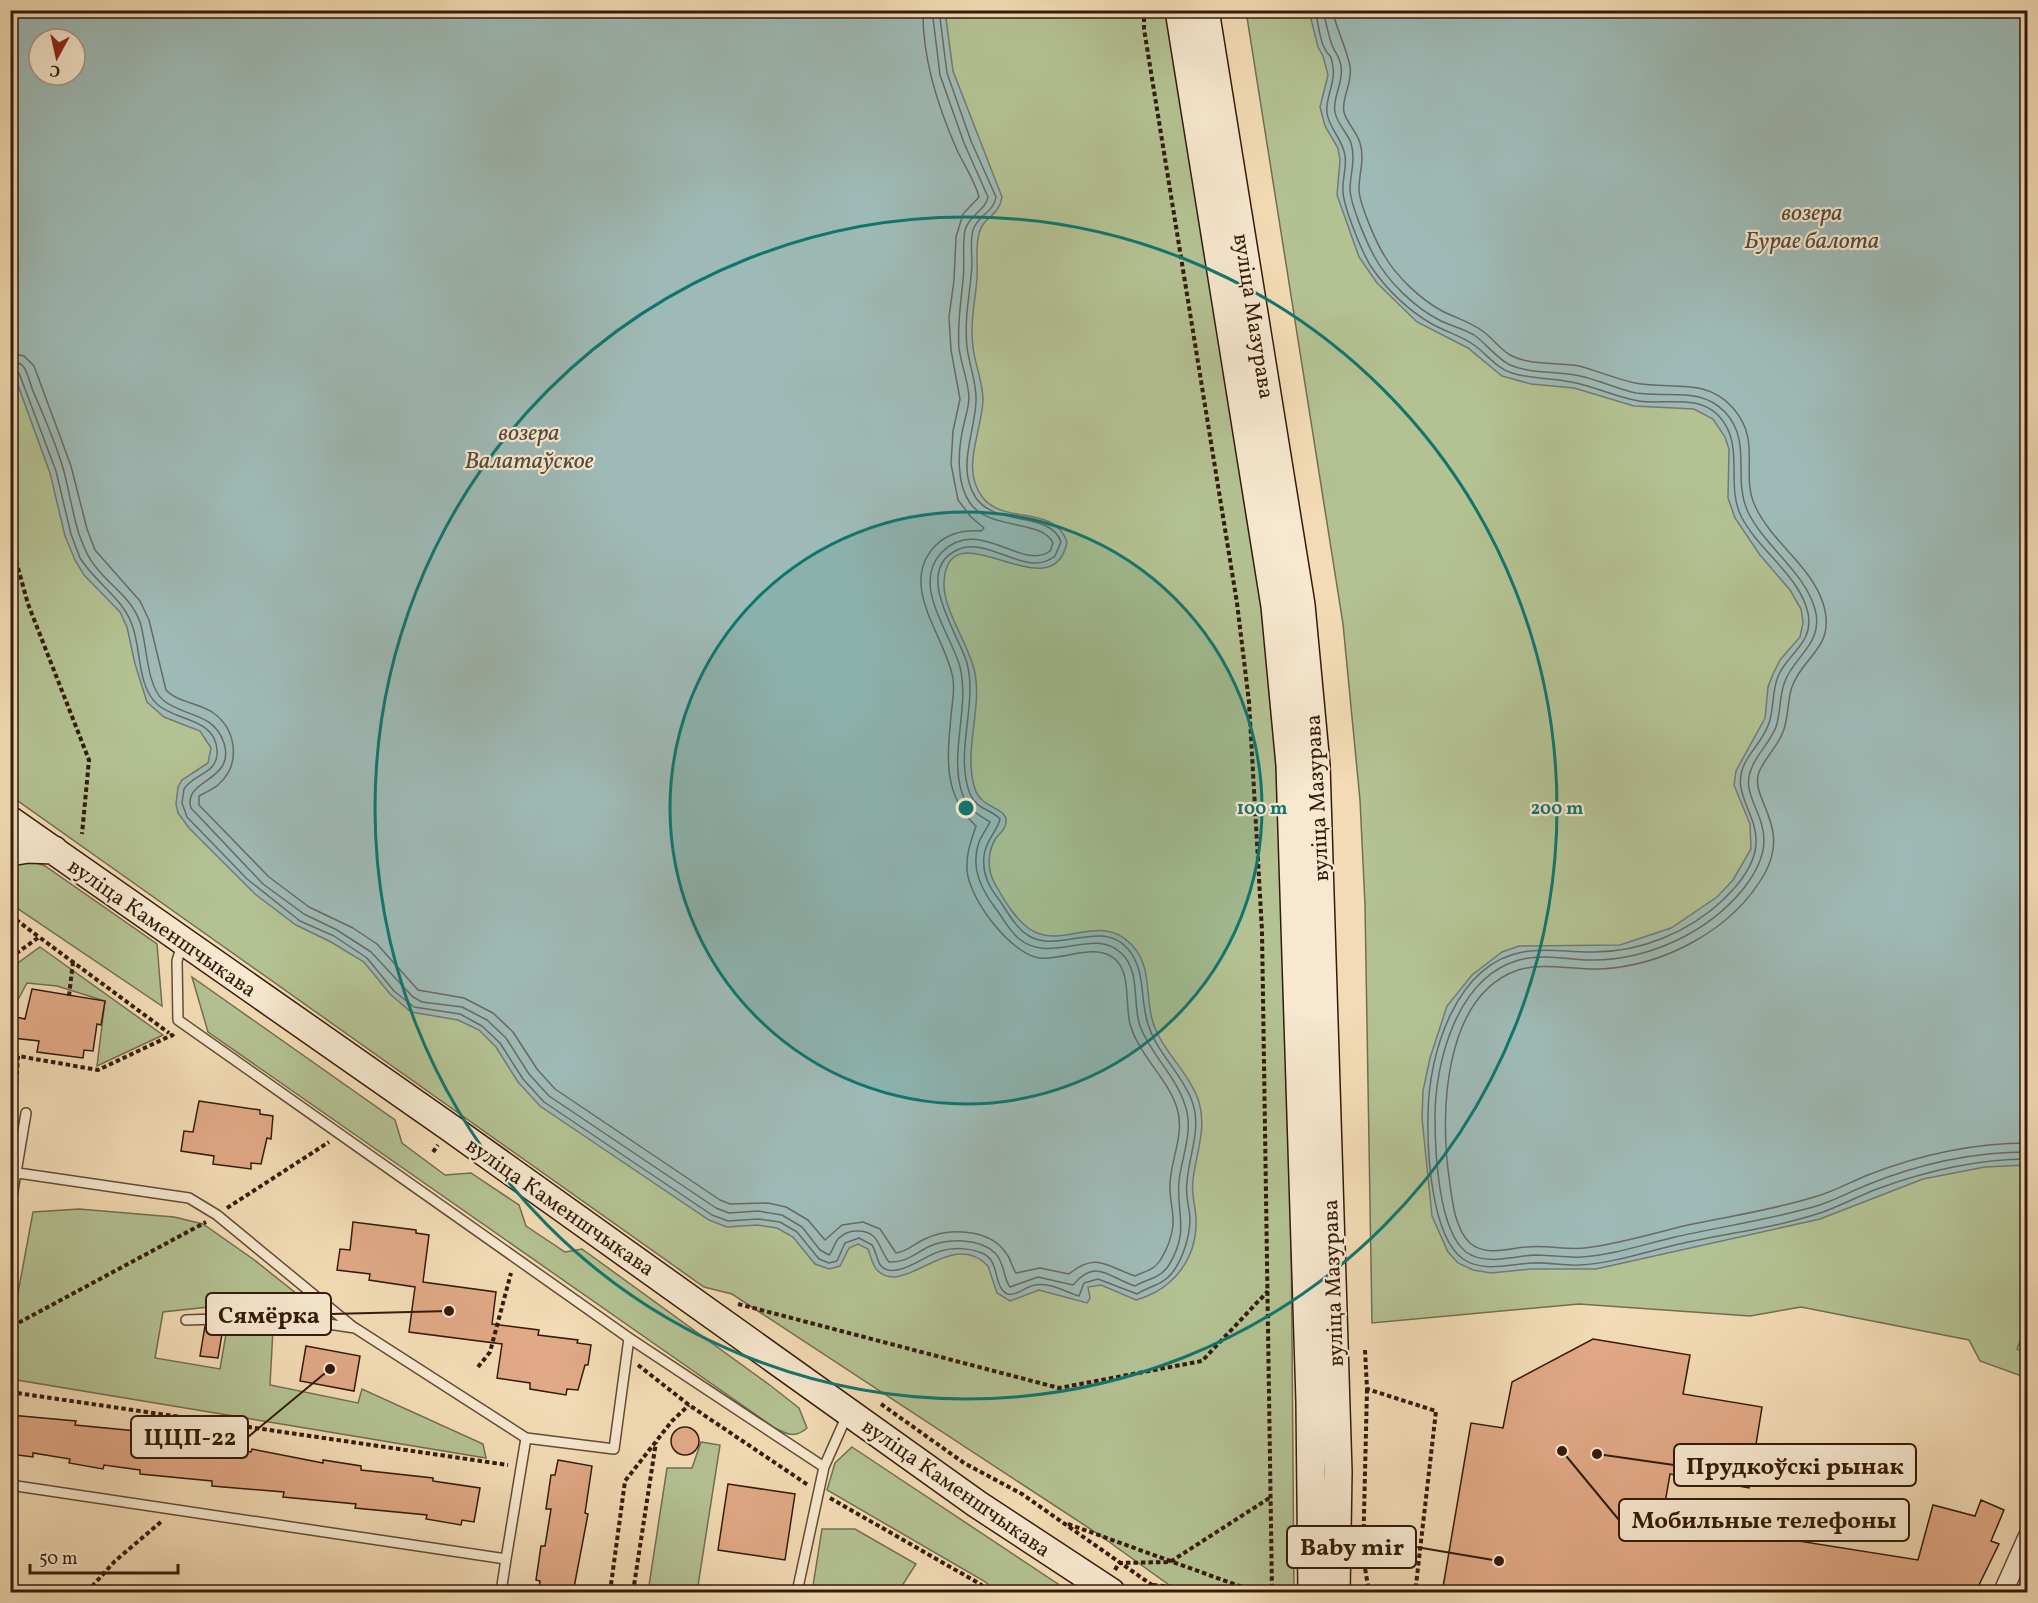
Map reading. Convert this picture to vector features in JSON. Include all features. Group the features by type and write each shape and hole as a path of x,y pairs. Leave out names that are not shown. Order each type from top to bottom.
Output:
{"main road":[{"name":"вуліца Мазурава","path":"1179,10 1275,606 1289,754 1310,1401 1312,1593"},
{"name":"вуліца Мазурава","path":"1205,10 1301,605 1316,765 1338,1472 1336,1593"},
{"name":"вуліца Каменшчыкава","path":"10,820 449,1127 977,1504 1111,1593"},
{"path":"10,852 28,849 54,850"}],"street":[{"path":"2003,1593 2028,1536"}],"lane":[{"path":"183,942 177,961 178,1020 629,1338 824,1467"},
{"path":"10,1208 18,1173 26,1113"},
{"path":"18,1173 189,1198 217,1215 355,1328 526,1438 614,1449 629,1338"},
{"path":"186,1320 216,1319 241,1311 355,1328"},
{"path":"797,1593 824,1467 849,1411"},
{"path":"501,1593 526,1438"},
{"path":"10,1485 506,1559"}],"path":[{"path":"1144,10 1144,29 1235,591 1249,702 1262,931 1272,1593"},
{"path":"10,539 28,604 89,760 82,834"},
{"path":"10,915 182,1041"},
{"path":"10,958 39,937"},
{"path":"69,996 73,962"},
{"path":"10,1055 98,1070 172,1035"},
{"path":"15,1107 18,1056"},
{"path":"10,1335 20,1322 217,1215 335,1139 325,1132"},
{"path":"478,1367 490,1352 511,1273"},
{"path":"756,1317 737,1304 1059,1388 1202,1361 1269,1290"},
{"path":"1365,1350 1367,1389 1362,1556 1369,1593"},
{"path":"1367,1389 1436,1411 1416,1585 1418,1593"},
{"path":"10,1392 520,1467"},
{"path":"879,1403 964,1463 1022,1494 1162,1593"},
{"path":"610,1593 625,1481 672,1421 690,1405"},
{"path":"633,1593 656,1441"},
{"path":"1119,1563 1170,1562 1271,1497"},
{"path":"87,1593 115,1561 177,1509"},
{"path":"1062,1522 1256,1593"},
{"path":"1150,1585 1220,1593"}],"green space":[{"name":"возера Валатаўское","path":"11,11 1167,11 1240,448 1274,690 1291,1217 1294,1592 1179,1592 1098,1534 732,1294 704,1287 11,796"},
{"name":"возера Бурае балота","path":"1246,11 2027,11 2028,1323 2017,1349 2027,1352 2027,1378 1980,1361 1969,1340 1801,1307 1750,1316 1579,1304 1372,1323 1365,905 1360,800 1343,624"},
{"path":"26,859 45,866 157,944 162,1006 11,904 10,861"},
{"path":"40,947 163,1035 97,1066 105,1001 57,986 27,983 11,1013 11,968"},
{"path":"192,977 395,1120 402,1143 445,1175 471,1173 519,1205 526,1226 565,1252 582,1249 771,1386 799,1408 807,1428 792,1434 775,1428 208,1032"},
{"path":"79,1209 174,1217 203,1224 253,1259 316,1309 245,1303 163,1312 155,1358 220,1369 226,1334 240,1326 273,1329 270,1385 358,1403 362,1389 483,1444 486,1458 11,1379 11,1331 33,1212"},
{"path":"701,1442 720,1445 697,1592 648,1592 667,1468 692,1468"},
{"path":"852,1447 1070,1592 998,1592 984,1581 827,1490 835,1463"},
{"path":"822,1529 855,1529 916,1564 898,1592 812,1592"}],"water":[{"name":"возера Валатаўское","path":"10,11 945,11 953,71 1002,197 998,209 983,224 977,245 977,279 972,338 983,400 974,450 973,475 976,487 992,506 1004,511 1041,518 1061,530 1067,542 1058,561 1042,568 1023,566 981,555 963,554 950,562 944,583 952,616 975,673 977,687 971,760 975,789 982,800 1002,813 1006,820 1003,830 991,849 989,867 992,879 1007,904 1017,918 1035,932 1047,936 1058,936 1108,931 1119,935 1138,952 1145,970 1150,1009 1156,1030 1161,1041 1189,1080 1201,1112 1202,1122 1193,1185 1196,1232 1193,1246 1181,1270 1162,1288 1136,1300 1101,1285 1088,1287 1090,1298 1087,1303 1039,1290 1010,1301 997,1293 988,1266 974,1256 959,1254 944,1257 902,1276 889,1277 876,1269 868,1249 858,1244 849,1248 840,1266 829,1269 815,1264 793,1237 777,1228 757,1225 727,1227 709,1220 540,1106 518,1082 496,1047 479,1030 458,1020 411,1012 390,994 364,962 296,925 255,894 189,828 178,813 176,804 178,787 182,780 208,763 211,748 200,731 164,717 147,702 135,664 127,627 120,612 84,575 75,560 65,536 50,473 11,366"},
{"name":"возера Бурае балота","path":"1309,11 2027,11 2027,1165 1985,1167 1923,1179 1820,1219 1596,1269 1531,1269 1491,1273 1473,1270 1458,1263 1448,1252 1432,1216 1422,1118 1423,1091 1430,1058 1447,1006 1472,975 1502,952 1519,946 1620,945 1671,928 1717,897 1733,880 1751,849 1750,824 1734,785 1736,771 1765,718 1768,687 1773,674 1780,660 1800,637 1803,623 1801,609 1790,590 1760,555 1735,518 1728,498 1729,449 1725,437 1713,419 1694,409 1634,406 1574,388 1531,384 1502,376 1468,348 1417,322 1377,283 1359,257 1337,195 1340,160 1338,148 1325,126 1320,107 1328,75"}],"building":[{"path":"32,989 105,1001 101,1025 97,1024 93,1051 84,1050 83,1058 37,1052 39,1041 13,1038 16,1017 25,1019"},
{"path":"199,1101 260,1110 260,1114 273,1116 271,1139 267,1138 261,1164 251,1163 251,1169 213,1164 214,1156 181,1151 184,1131 193,1132"},
{"path":"353,1222 416,1230 416,1233 429,1235 423,1282 496,1292 492,1324 539,1330 538,1335 578,1340 577,1343 591,1345 588,1365 585,1365 578,1390 567,1389 566,1395 530,1389 530,1383 497,1378 502,1344 409,1332 415,1287 369,1280 370,1274 337,1270 340,1249 350,1250"},
{"path":"205,1326 223,1328 218,1358 200,1356"},
{"path":"1593,1339 1690,1355 1683,1394 1762,1407 1749,1488 1670,1474 1665,1503 1744,1517 1741,1532 1918,1560 1933,1505 1975,1516 1981,1500 2004,1510 1991,1541 1999,1544 1975,1593 1917,1593 1892,1586 1891,1593 1442,1593 1471,1423 1503,1428 1512,1382"},
{"path":"306,1346 360,1356 354,1391 300,1381"},
{"path":"10,1415 76,1421 75,1425 147,1432 146,1436 218,1444 218,1447 251,1452 252,1449 323,1463 323,1460 361,1466 361,1470 433,1478 433,1481 480,1488 474,1522 462,1520 461,1525 426,1519 427,1515 355,1508 356,1504 283,1497 284,1492 212,1486 212,1481 140,1474 140,1470 104,1465 103,1469 69,1463 70,1459 33,1453 33,1457 10,1454"},
{"path":"685,1427 695,1431 699,1441 695,1451 685,1455 675,1451 671,1441 675,1431"},
{"path":"558,1460 592,1466 585,1513 588,1514 573,1593 538,1593 540,1581 536,1580 541,1546 545,1546 551,1509 546,1509 551,1475 555,1475"},
{"path":"728,1484 795,1494 785,1560 718,1550"}],"place":[{"name":"Сямёрка","path":"449,1311"},
{"name":"ЦЦП-22","path":"330,1369"},
{"name":"Мобильные телефоны","path":"1562,1451"},
{"name":"Прудкоўскі рынак","path":"1597,1454"},
{"name":"Baby mir","path":"1499,1561"}]}
